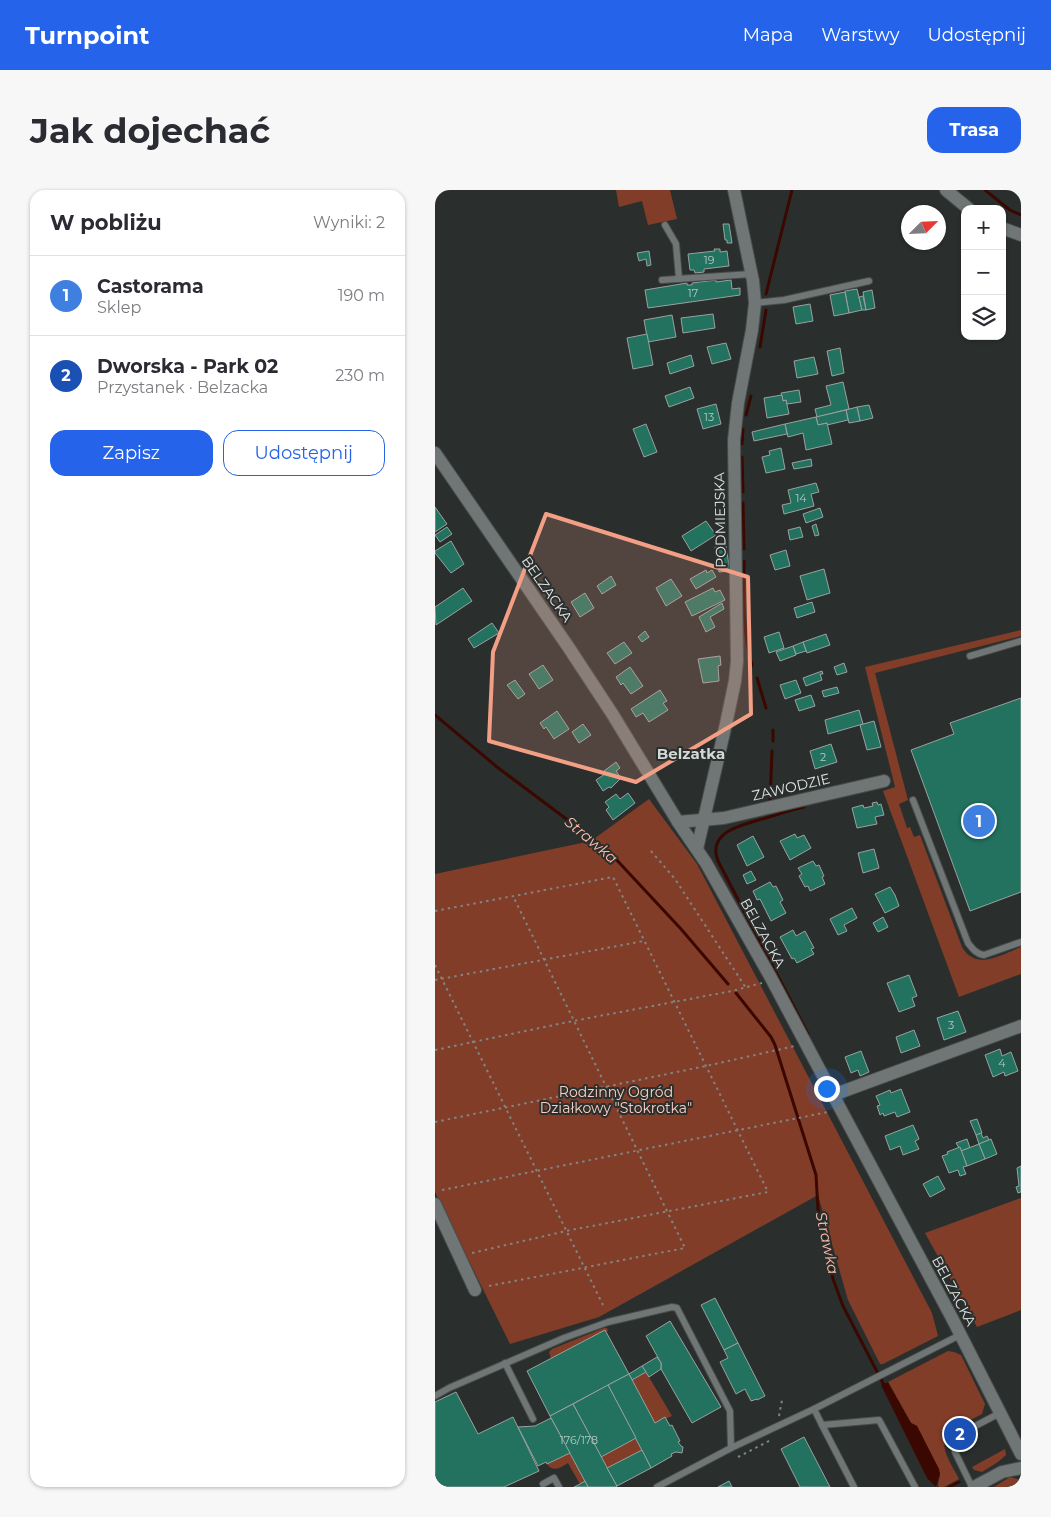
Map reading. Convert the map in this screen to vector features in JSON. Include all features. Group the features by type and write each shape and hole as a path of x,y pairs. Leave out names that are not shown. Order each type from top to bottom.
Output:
{"street":[{"name":"PODMIEJSKA","path":"697,849 737,668 735,440 738,403 752,330 755,303 734,190"},
{"path":"946,190 964,205"},
{"path":"1006,229 1021,235"},
{"name":"BELZACKA","path":"435,453 569,648 613,715 678,822 697,849 766,970 833,1095 1021,1454"},
{"name":"ZAWODZIE","path":"678,822 724,818 884,781"},
{"path":"833,1095 1021,1026"},
{"path":"435,1204 475,1290"},
{"path":"973,1487 1002,1472 1021,1468"}],"lane":[{"path":"665,225 676,244 679,279"},
{"path":"662,280 751,274"},
{"path":"755,303 784,300 869,281"},
{"path":"970,656 1021,641"},
{"path":"913,800 968,942 973,950 979,955 983,955 1021,942"},
{"path":"435,1396 564,1338 608,1322 665,1307 675,1307 730,1411 731,1448"},
{"path":"657,1487 731,1448 873,1380 960,1335"},
{"path":"505,1364 533,1419"},
{"path":"814,1409 854,1487"},
{"path":"973,1487 955,1452 954,1439 1000,1413"},
{"path":"822,1425 879,1420 915,1487"},
{"path":"543,1484 554,1478 559,1487"}],"path":[{"path":"651,851 675,879 746,988"},
{"path":"435,911 613,877 768,1192 566,1231 472,1252"},
{"path":"489,1286 685,1248 513,896"},
{"path":"435,980 645,941"},
{"path":"435,965 603,1305"},
{"path":"435,1050 573,1021 675,1003 760,984"},
{"path":"435,1122 792,1047"},
{"path":"442,1190 826,1112"},
{"path":"779,1419 782,1400"}],"highlighted area":[{"path":"546,514 748,577 751,714 636,782 489,741 493,652"}],"green space":[{"path":"616,190 670,190 677,219 648,225 642,201 619,207"},
{"path":"1021,630 1021,636 875,673 908,800 899,804 907,828 910,827 914,837 920,835 962,947 974,958 982,960 997,957 1021,947 1021,974 959,997 883,791 895,787 865,667"},
{"name":"Rodzinny Ogród Działkowy \"Stokrotka\"","path":"649,799 697,864 932,1313 938,1336 883,1364 880,1364 848,1300 818,1195 599,1317 510,1344 435,1192 435,874 591,841"},
{"path":"1021,1198 1021,1310 977,1327 925,1233"},
{"path":"607,1328 608,1331 551,1359 549,1352 552,1349"},
{"path":"948,1351 961,1355 985,1404 982,1414 961,1425 960,1423 951,1427 952,1430 947,1435 944,1447 959,1479 944,1487 939,1487 940,1474 917,1426 911,1423 888,1382"},
{"path":"646,1372 672,1416 655,1423 632,1380"},
{"path":"636,1438 642,1450 607,1468 601,1457"},
{"path":"1005,1449 1006,1455 982,1472 974,1470 972,1467"},
{"path":"570,1453 585,1481 580,1484 568,1463 555,1469 547,1464"},
{"path":"1010,1477 1021,1480 1021,1487 994,1487"}],"shaded area":[{"path":"888,1382 911,1423 917,1426 939,1469 940,1474 936,1487 927,1478 881,1385"}],"building":[{"path":"723,224 729,224 732,243 727,243 727,240 725,240"},
{"path":"714,249 720,249 720,252 727,251 729,266 704,269 704,272 695,273 694,270 690,270 688,254 715,251"},
{"path":"649,251 651,265 647,266 646,259 639,261 637,253"},
{"path":"716,280 716,282 731,280 732,289 740,288 740,295 648,308 645,290 687,283 687,285 692,285 692,283"},
{"path":"857,289 862,310 849,313 845,291"},
{"path":"872,290 875,308 866,310 863,292"},
{"path":"845,292 849,313 834,316 830,295"},
{"path":"863,296 866,310 862,310 859,297"},
{"path":"810,304 813,321 796,324 793,307"},
{"path":"713,314 715,328 683,333 681,318"},
{"path":"672,315 676,337 648,342 644,320"},
{"path":"647,334 653,365 633,369 627,338"},
{"path":"726,343 731,359 712,364 707,347"},
{"path":"840,348 844,373 832,376 827,351"},
{"path":"691,355 694,366 670,374 667,363"},
{"path":"814,357 818,374 797,378 794,361"},
{"path":"843,382 849,409 817,417 815,409 831,405 826,386"},
{"path":"690,387 694,398 669,407 665,396"},
{"path":"799,390 801,402 787,404 786,400 783,401 781,393"},
{"path":"782,395 783,401 786,400 789,414 767,418 764,398"},
{"path":"716,404 721,424 703,429 697,409"},
{"path":"869,405 873,418 860,421 857,407"},
{"path":"857,407 860,421 849,423 846,410"},
{"path":"846,410 848,420 818,425 816,417"},
{"path":"816,417 818,425 827,423 832,444 806,450 803,433 788,437 785,424"},
{"path":"646,424 657,452 644,457 633,429"},
{"path":"785,424 787,434 754,441 752,432"},
{"path":"781,448 785,469 766,473 762,457 770,455 769,451"},
{"path":"811,459 812,466 794,469 792,463"},
{"path":"816,483 819,492 811,494 814,506 784,514 782,505 791,503 788,490"},
{"path":"435,507 447,524 435,532"},
{"path":"820,508 823,517 806,523 803,514"},
{"path":"706,521 716,535 691,551 682,536"},
{"path":"816,524 819,535 815,536 812,526"},
{"path":"447,527 452,534 440,542 435,535"},
{"path":"800,527 803,537 790,540 788,530"},
{"path":"451,541 464,564 451,573 435,551"},
{"path":"726,546 730,571 719,572 715,547"},
{"path":"786,550 790,566 775,570 770,555"},
{"path":"824,569 830,593 807,600 800,576"},
{"path":"706,570 707,573 712,570 716,577 696,589 690,579"},
{"path":"611,576 616,585 602,594 597,586"},
{"path":"671,579 682,596 666,606 656,588"},
{"path":"463,588 472,601 436,625 435,607"},
{"path":"713,588 715,592 720,590 725,600 692,616 685,602"},
{"path":"585,593 594,608 580,617 571,602"},
{"path":"812,602 815,612 797,618 794,608"},
{"path":"722,603 724,609 710,617 715,627 706,632 699,617"},
{"path":"492,623 499,633 474,648 468,639"},
{"path":"645,631 649,637 642,642 638,637"},
{"path":"779,632 784,648 769,653 764,637"},
{"path":"826,634 830,645 807,653 803,642"},
{"path":"624,642 632,653 615,664 607,653"},
{"path":"803,642 806,651 796,654 793,646"},
{"path":"793,646 796,655 780,661 776,652"},
{"path":"720,656 721,665 718,666 719,681 703,683 698,659"},
{"path":"844,663 847,672 837,675 834,667"},
{"path":"543,665 553,680 539,689 529,674"},
{"path":"630,667 643,686 631,694 623,683 621,685 616,677"},
{"path":"822,671 823,674 820,674 822,680 806,686 803,678"},
{"path":"515,680 525,694 518,699 507,685"},
{"path":"796,680 801,693 785,699 780,685"},
{"path":"837,687 839,693 824,697 822,691"},
{"path":"660,690 667,701 663,703 668,710 649,722 643,713 636,717 631,709"},
{"path":"811,695 815,706 799,711 795,700"},
{"path":"1021,698 1021,892 970,911 911,750 954,734 950,723"},
{"path":"859,710 863,724 828,734 825,720"},
{"path":"557,711 569,729 554,739 546,727 544,729 540,723"},
{"path":"874,721 881,747 867,750 860,725"},
{"path":"583,724 591,735 579,743 572,732"},
{"path":"831,744 837,762 815,769 810,751"},
{"path":"616,762 620,768 616,771 621,778 611,788 609,787 603,791 596,780 605,774 604,771"},
{"path":"628,793 635,803 613,820 606,810 609,807 605,802 616,794 620,799"},
{"path":"877,802 878,805 881,804 884,815 875,817 877,824 857,828 852,808 863,805 864,808 873,806 872,803"},
{"path":"795,834 797,838 804,835 811,848 790,860 780,841"},
{"path":"753,836 764,857 747,866 737,845"},
{"path":"874,849 879,868 863,873 858,853"},
{"path":"813,861 816,866 819,865 825,884 810,891 808,886 805,887 799,876 802,874 798,868"},
{"path":"751,871 756,880 747,884 743,875"},
{"path":"770,882 773,887 776,886 783,900 780,902 786,913 771,921 760,899 757,900 753,891"},
{"path":"890,887 899,906 885,913 875,894"},
{"path":"852,908 857,918 844,925 847,931 838,935 830,919"},
{"path":"883,917 888,927 878,932 873,923"},
{"path":"793,930 796,936 805,931 814,948 811,949 814,954 797,963 794,958 792,959 780,937"},
{"path":"909,975 917,996 912,998 915,1006 899,1012 887,983"},
{"path":"958,1011 966,1032 944,1040 937,1018"},
{"path":"914,1030 920,1046 901,1053 896,1037"},
{"path":"1000,1049 1002,1056 1011,1052 1018,1071 1005,1076 1004,1072 993,1077 985,1055"},
{"path":"861,1051 869,1072 860,1076 858,1070 851,1073 845,1057"},
{"path":"901,1089 910,1112 897,1117 895,1112 884,1116 883,1113 880,1115 877,1106 880,1105 876,1096 890,1090 891,1093"},
{"path":"977,1119 982,1133 976,1135 970,1121"},
{"path":"913,1125 919,1139 915,1141 919,1149 903,1155 900,1146 890,1150 885,1136"},
{"path":"981,1133 983,1138 987,1136 989,1140 979,1144 976,1135"},
{"path":"967,1139 970,1148 961,1151 956,1143"},
{"path":"991,1139 997,1154 985,1159 979,1144"},
{"path":"979,1144 985,1159 967,1166 961,1151"},
{"path":"960,1147 967,1166 963,1167 966,1174 960,1176 958,1170 949,1173 942,1156"},
{"path":"1021,1166 1021,1192 1018,1193 1016,1187 1019,1186 1017,1168"},
{"path":"938,1176 945,1189 930,1197 923,1184"},
{"path":"715,1298 738,1343 724,1350 701,1305"},
{"path":"670,1321 721,1407 692,1423 661,1369 661,1363 646,1336"},
{"path":"605,1330 629,1374 550,1416 527,1371"},
{"path":"738,1343 765,1396 757,1400 751,1401 745,1389 736,1394 720,1362 728,1358 724,1350"},
{"path":"657,1357 661,1363 661,1369 649,1377 642,1366"},
{"path":"642,1366 646,1372 632,1380 629,1374"},
{"path":"629,1374 655,1423 665,1417 670,1426 672,1425 680,1441 678,1442 683,1447 682,1453 676,1452 671,1454 672,1456 651,1468 608,1385"},
{"path":"608,1385 636,1438 601,1457 573,1404"},
{"path":"456,1392 478,1434 513,1417 539,1471 504,1487 438,1487 435,1480 435,1402"},
{"path":"573,1404 616,1487 588,1487 550,1416"},
{"path":"551,1418 570,1453 547,1464 546,1462 538,1466 518,1427 535,1426"},
{"path":"804,1437 830,1487 800,1487 781,1449"},
{"path":"642,1450 651,1468 617,1486 607,1468"},
{"path":"585,1481 588,1487 574,1487 580,1484"},
{"path":"729,1481 732,1487 718,1487"}],"waterway":[{"path":"766,294 792,190"},
{"path":"985,190 1010,210 1021,215"},
{"path":"760,347 766,310"},
{"path":"746,415 751,396"},
{"path":"742,444 743,429"},
{"path":"742,457 743,492"},
{"path":"743,503 744,549"},
{"path":"744,561 745,626 752,665"},
{"path":"757,678 766,708"},
{"name":"Strawka","path":"435,715 497,767 613,856 681,929 728,984"},
{"path":"773,730 773,741"},
{"path":"770,803 772,751"},
{"path":"804,807 738,826 722,836 717,842 716,851 718,861 808,1034"},
{"name":"Strawka","path":"736,993 771,1037 775,1045 816,1175 818,1210 833,1279 843,1306 885,1387"},
{"path":"949,1487 959,1482"}],"place":[{"name":"Castorama","path":"979,821"},
{"name":"Dworska - Park 02","path":"960,1434"}],"district":[{"name":"Belzatka","path":"691,754"}]}
